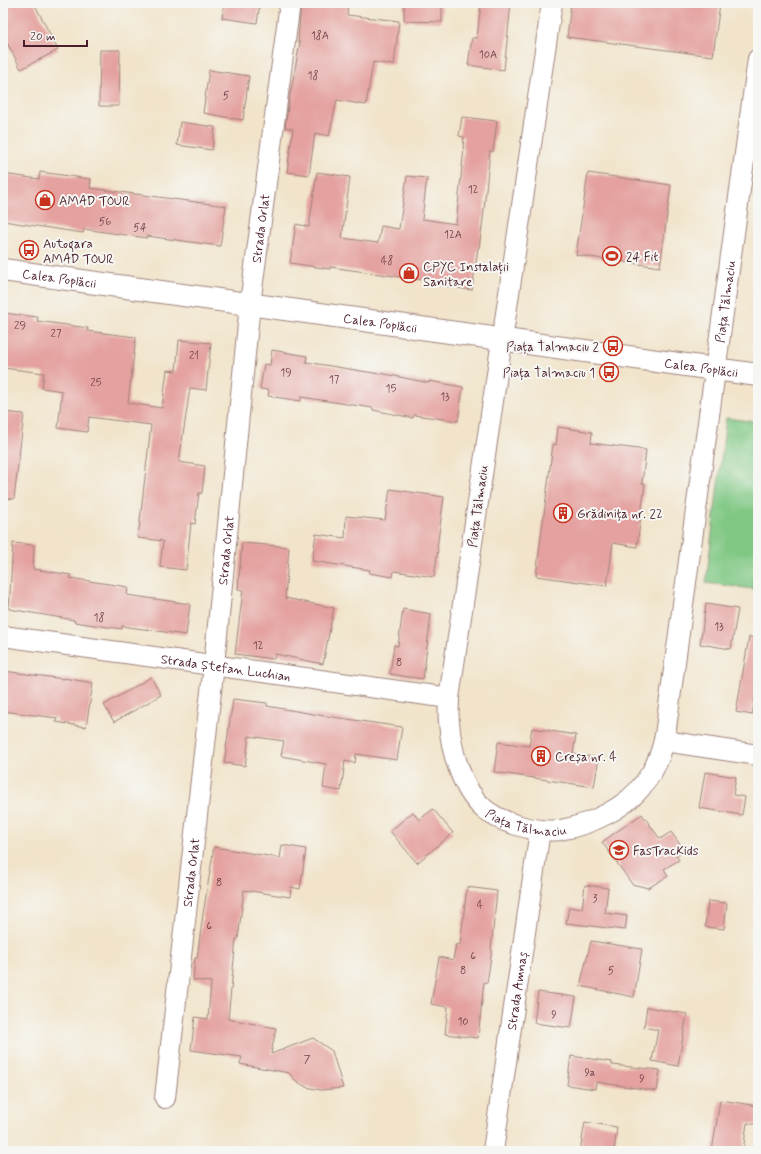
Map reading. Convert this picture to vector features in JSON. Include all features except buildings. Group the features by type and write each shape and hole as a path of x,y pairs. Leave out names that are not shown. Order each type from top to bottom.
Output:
{"main road":[{"name":"Calea Poplăcii","path":"3,270 758,375"}],"street":[{"name":"Strada Orlat","path":"165,1098 214,665 250,304 290,3"},
{"name":"Piața Tălmaciu","path":"552,3 449,698 449,722 453,749 460,772 470,793 483,808 499,818 520,826 540,830 559,830 595,820 615,809 632,796 645,783 658,763 664,741 758,59"},
{"name":"Strada Ștefan Luchian","path":"3,636 449,698"},
{"path":"664,741 758,755"},
{"name":"Strada Amnaș","path":"493,1151 540,830"}],"green space":[{"path":"726,418 758,422 758,545 753,589 706,583"},
{"path":"154,1147 165,1151 131,1151"}],"place":[{"name":"AMAD TOUR","path":"45,200"},
{"name":"Autogara AMAD TOUR","path":"29,250"},
{"name":"24 Fit","path":"612,256"},
{"name":"CPYC Instalații Sanitare","path":"409,273"},
{"name":"Piața Talmaciu 2","path":"613,346"},
{"name":"Piața Talmaciu 1","path":"609,372"},
{"name":"Grădinița nr. 22","path":"563,513"},
{"name":"Creșa nr. 4","path":"541,756"},
{"name":"FasTracKids","path":"619,850"}]}
